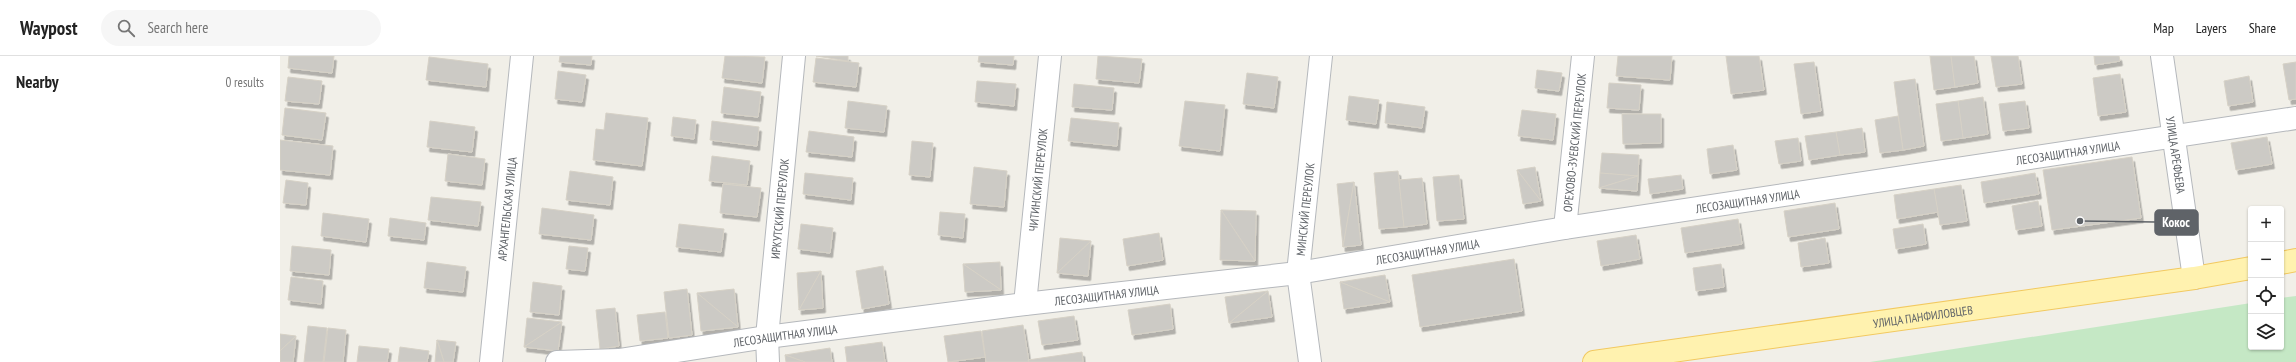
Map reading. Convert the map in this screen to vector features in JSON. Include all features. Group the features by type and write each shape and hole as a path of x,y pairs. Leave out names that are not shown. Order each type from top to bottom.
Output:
{"main road":[{"path":"2284,262 2296,260"},
{"name":"УЛИЦА ПАНФИЛОВЦЕВ","path":"1594,362 1646,358 2194,278 2248,269"}],"street":[{"name":"АРХАНГЕЛЬСКАЯ УЛИЦА","path":"491,362 522,56"},
{"name":"ИРКУТСКИЙ ПЕРЕУЛОК","path":"768,362 767,338 794,56"},
{"name":"ЧИТИНСКИЙ ПЕРЕУЛОК","path":"1025,304 1050,56"},
{"name":"МИНСКИЙ ПЕРЕУЛОК","path":"1310,362 1298,273 1321,56"},
{"name":"ОРЕХОВО-ЗУЕВСКИЙ ПЕРЕУЛОК","path":"1565,228 1583,56"},
{"name":"УЛИЦА АРЕФЬЕВА","path":"2162,56 2194,278"},
{"name":"ЛЕСОЗАЩИТНАЯ УЛИЦА","path":"557,362 619,360 767,338 1025,304 1298,273 1565,228 2296,118"}],"green space":[{"path":"2296,296 2296,362 1870,362 2248,303 2248,350 2284,350 2284,298"}],"building":[{"path":"289,56 334,56 332,73 288,68"},
{"path":"560,56 592,56 591,65 559,62"},
{"path":"725,56 765,57 762,83 722,78"},
{"path":"816,56 848,56 848,61"},
{"path":"979,56 1014,56 1013,65 978,62"},
{"path":"1098,56 1142,59 1139,83 1096,79"},
{"path":"1618,56 1672,56 1670,80 1616,76"},
{"path":"1726,56 1759,56 1764,90 1731,94"},
{"path":"1930,56 1951,56 1955,87 1934,90"},
{"path":"1951,56 1974,56 1978,83 1955,87"},
{"path":"1991,56 2018,56 2022,84 1996,87"},
{"path":"2094,56 2119,56 2120,61 2095,65"},
{"path":"429,57 488,64 486,87 426,80"},
{"path":"816,58 859,63 856,87 813,82"},
{"path":"1814,62 1821,111 1801,114 1794,64"},
{"path":"2296,62 2296,99 2289,100 2283,64"},
{"path":"1537,70 1562,73 1559,91 1535,88"},
{"path":"558,71 586,75 582,102 555,99"},
{"path":"1247,73 1278,77 1274,108 1243,104"},
{"path":"2120,74 2126,112 2098,116 2093,78"},
{"path":"2249,76 2253,102 2228,106 2224,81"},
{"path":"288,77 322,81 319,104 285,101"},
{"path":"1915,79 1924,146 1903,150 1894,82"},
{"path":"977,81 1016,84 1014,106 975,102"},
{"path":"1609,83 1641,85 1639,110 1607,108"},
{"path":"1074,84 1114,88 1112,110 1072,107"},
{"path":"724,87 761,92 758,117 721,113"},
{"path":"1349,96 1379,100 1376,124 1346,120"},
{"path":"1983,97 1988,134 1963,138 1958,101"},
{"path":"848,101 887,106 884,132 845,128"},
{"path":"1185,101 1225,105 1220,151 1179,146"},
{"path":"1958,101 1963,138 1941,141 1936,104"},
{"path":"2025,101 2029,128 2003,131 1999,104"},
{"path":"1387,102 1425,107 1422,128 1385,123"},
{"path":"285,108 326,113 322,140 282,135"},
{"path":"1522,110 1556,114 1553,140 1518,136"},
{"path":"606,113 648,118 642,166 593,160 596,129 604,130"},
{"path":"1622,114 1661,114 1661,143 1623,144"},
{"path":"1898,116 1903,150 1880,153 1875,120"},
{"path":"673,117 696,120 694,139 671,136"},
{"path":"1071,118 1119,123 1117,146 1068,141"},
{"path":"430,121 475,127 472,152 427,147"},
{"path":"712,121 759,127 757,146 710,140"},
{"path":"1862,128 1865,152 1840,155 1836,132"},
{"path":"809,131 854,137 852,157 806,152"},
{"path":"1836,132 1840,155 1809,160 1805,136"},
{"path":"2267,137 2272,164 2236,170 2231,143"},
{"path":"1798,138 1801,161 1779,164 1775,141"},
{"path":"280,140 333,146 330,175 280,170"},
{"path":"912,141 933,143 930,177 909,175"},
{"path":"1733,145 1737,170 1710,174 1707,149"},
{"path":"1602,153 1639,155 1638,176 1600,173"},
{"path":"448,154 485,159 482,185 445,181"},
{"path":"712,156 750,161 747,185 709,181"},
{"path":"2132,157 2141,218 2052,230 2043,170"},
{"path":"974,167 1007,171 1004,207 970,204"},
{"path":"1535,167 1541,201 1517,170"},
{"path":"1517,170 1541,201 1523,204"},
{"path":"570,171 613,177 610,205 566,200"},
{"path":"1398,171 1404,227 1379,229 1374,173"},
{"path":"805,173 853,178 851,200 803,194"},
{"path":"1600,173 1638,176 1599,188"},
{"path":"2035,173 2039,194 1984,203 1981,182"},
{"path":"1459,175 1464,219 1437,221 1433,177"},
{"path":"1681,175 1683,189 1650,194 1648,179"},
{"path":"1638,176 1637,191 1599,188"},
{"path":"1422,178 1427,224 1404,227 1399,180"},
{"path":"286,180 308,183 306,205 283,203"},
{"path":"1354,182 1343,247 1337,184"},
{"path":"1354,182 1361,245 1343,247"},
{"path":"723,184 761,188 757,217 720,213"},
{"path":"1961,185 1967,221 1940,225 1934,189"},
{"path":"1934,189 1938,212 1897,219 1894,195"},
{"path":"431,197 481,202 478,226 428,220"},
{"path":"2038,201 2042,226 2016,230 2012,206"},
{"path":"1835,203 1839,229 1788,237 1784,211"},
{"path":"542,208 594,215 591,240 539,234"},
{"path":"1221,210 1256,211 1255,261"},
{"path":"1221,210 1255,261 1220,260"},
{"path":"940,212 965,214 963,238 938,235"},
{"path":"323,213 369,219 366,242 321,236"},
{"path":"390,218 426,223 424,240 388,236"},
{"path":"1738,219 1742,244 1685,253 1681,228"},
{"path":"679,224 724,229 721,252 676,247"},
{"path":"801,224 833,228 830,253 798,249"},
{"path":"1923,224 1926,244 1896,249 1893,229"},
{"path":"1159,233 1163,260 1127,266 1123,239"},
{"path":"1636,235 1640,259 1601,266 1597,241"},
{"path":"1060,238 1091,241 1057,273"},
{"path":"1825,238 1829,263 1801,267 1798,243"},
{"path":"1091,241 1088,276 1057,273"},
{"path":"292,246 331,250 329,275 290,271"},
{"path":"569,246 588,248 585,271 566,269"},
{"path":"1514,259 1522,311 1420,327 1412,275"},
{"path":"427,262 466,267 463,292 424,288"},
{"path":"1000,262 1001,290 963,264"},
{"path":"963,264 1001,290 965,292"},
{"path":"1721,264 1724,287 1696,291 1693,268"},
{"path":"883,266 889,304 862,309 856,271"},
{"path":"821,271 799,310 797,273"},
{"path":"821,271 823,308 799,310"},
{"path":"1385,275 1390,302 1340,282"},
{"path":"291,277 323,281 321,304 288,300"},
{"path":"533,282 562,286 559,315 530,312"},
{"path":"1340,282 1390,302 1344,309"},
{"path":"687,289 692,335 669,338 664,292"},
{"path":"734,289 738,327 697,293"},
{"path":"1268,291 1272,317 1229,323"},
{"path":"1268,291 1229,323 1225,297"},
{"path":"697,293 738,327 701,331"},
{"path":"1170,304 1173,329 1132,335 1128,310"},
{"path":"615,308 619,346 600,349 596,310"},
{"path":"665,312 668,338 640,341 637,315"},
{"path":"1074,316 1078,340 1042,345 1038,321"},
{"path":"527,318 562,322 524,347"},
{"path":"562,322 558,351 524,347"},
{"path":"1023,325 1029,362 986,362 982,331"},
{"path":"308,326 327,328 323,362 304,362"},
{"path":"328,328 346,330 343,362 324,362"},
{"path":"981,331 985,357 948,362 944,336"},
{"path":"280,334 296,336 280,351"},
{"path":"296,336 293,362 280,362 280,351"},
{"path":"437,340 456,342 453,362 444,362"},
{"path":"437,340 444,362 435,362"},
{"path":"882,342 885,362 847,362 845,347"},
{"path":"359,346 389,349 387,362 357,362"},
{"path":"400,347 429,351 427,362 398,362"},
{"path":"830,348 832,362 805,362 785,355"},
{"path":"1082,352 1083,362 1029,362 1028,360"},
{"path":"785,355 805,362 786,362"}],"place":[{"name":"Кокос","path":"2080,221"}]}
